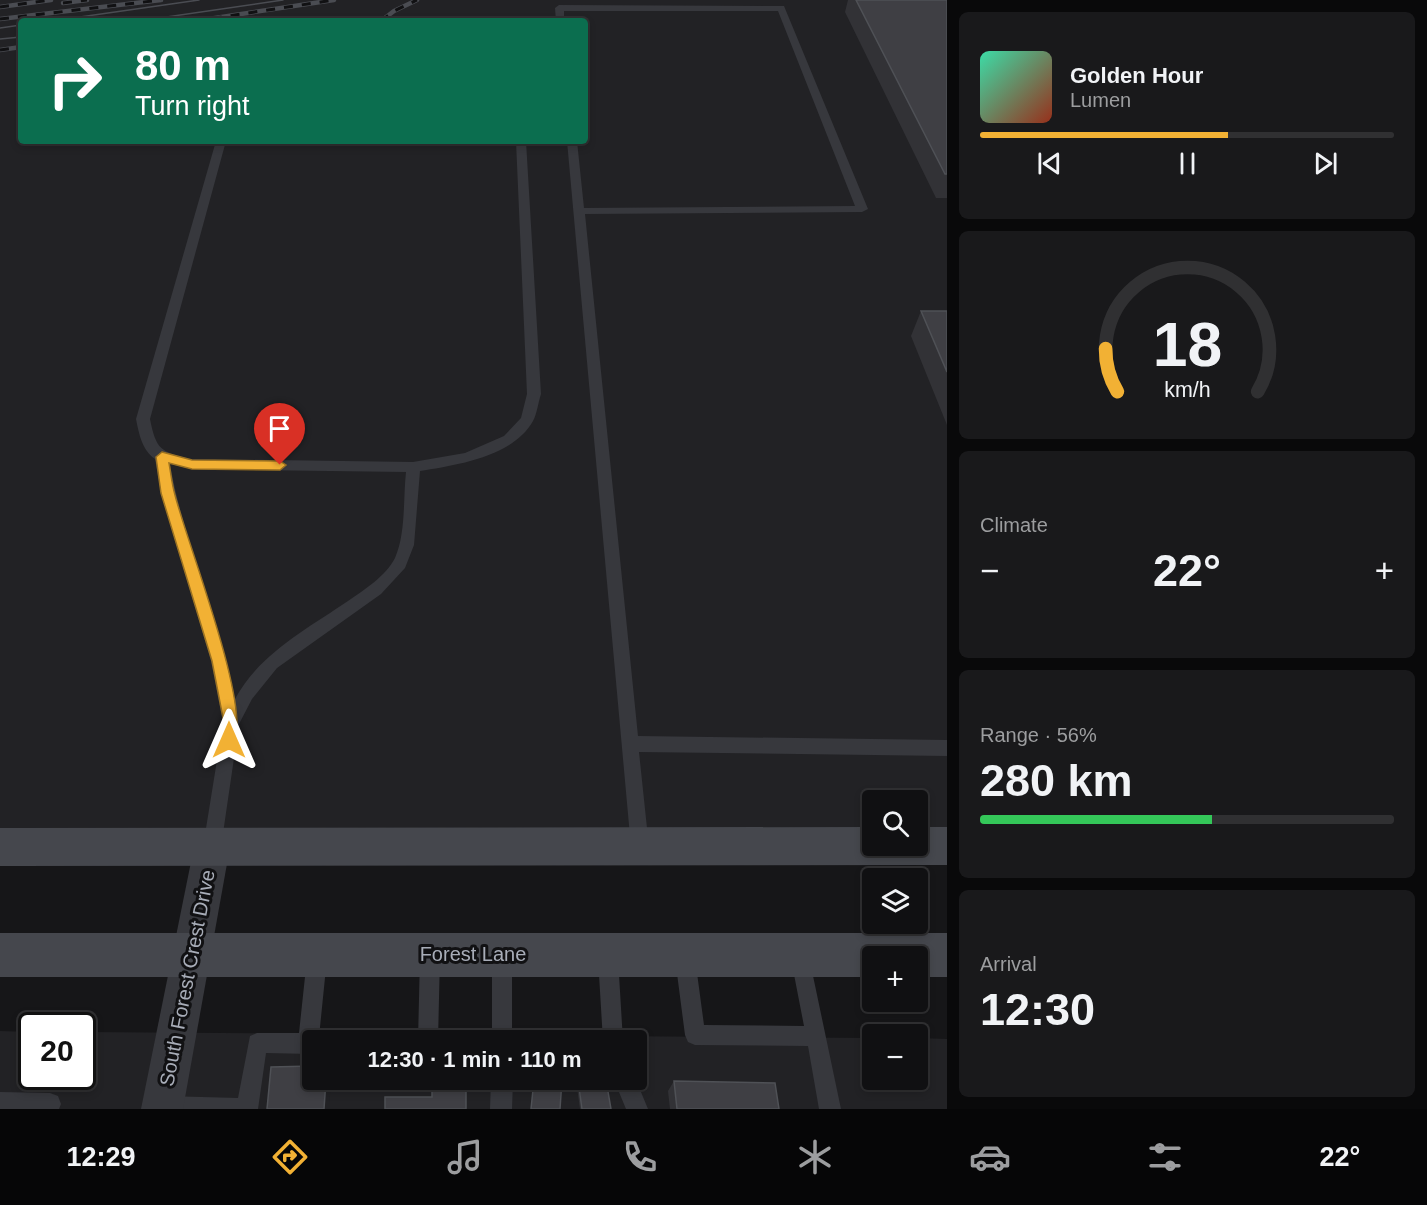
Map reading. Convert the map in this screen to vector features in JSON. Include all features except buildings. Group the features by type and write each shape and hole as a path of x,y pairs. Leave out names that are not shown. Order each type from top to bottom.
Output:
{"main road":[{"path":"0,847 947,846"},
{"name":"Forest Lane","path":"0,955 191,953 947,955"}],"street":[{"name":"South Forest Crest Drive","path":"162,1108 212,847"}],"lane":[{"path":"560,18 559,8 781,8 862,209 578,211"},
{"path":"220,144 143,419 148,445 162,457 192,464 412,467 468,458 509,439 527,420 534,394 521,144"},
{"path":"572,144 640,847"},
{"path":"162,457 168,493 219,661 231,723"},
{"path":"212,847 231,723 246,694 271,663 376,590 400,564 407,545 412,467"},
{"path":"630,744 947,748"},
{"path":"311,1030 317,953"},
{"path":"428,1030 430,953"},
{"path":"502,954 502,1030"},
{"path":"608,955 612,1030"},
{"path":"684,955 695,1035 816,1036"},
{"path":"801,955 830,1109"},
{"path":"162,1108 247,1109 257,1043 302,1044"},
{"path":"501,1109 502,1090"},
{"path":"629,1090 637,1109"},
{"path":"0,1103 50,1104 48,1109"}],"shaded area":[{"path":"0,0 947,0 947,840 928,840 928,790 862,790 862,839 0,834"},
{"path":"0,1031 18,1032 18,1090 96,1090 96,1032 302,1034 302,1090 647,1090 647,1036 862,1038 862,1090 928,1090 928,1038 947,1039 947,1109 0,1109"}],"tram line":[{"path":"73,18 199,0"},
{"path":"160,18 283,0"},
{"path":"0,28 18,25"},
{"path":"0,39 18,37"}],"railway":[{"path":"0,7 51,0"},
{"path":"63,3 87,0"},
{"path":"0,19 161,0"},
{"path":"215,18 334,0"},
{"path":"385,18 417,0"},
{"path":"0,50 18,47"}],"route":[{"path":"229,740 231,723 219,661 168,493 162,457 192,464 280,465"}]}
